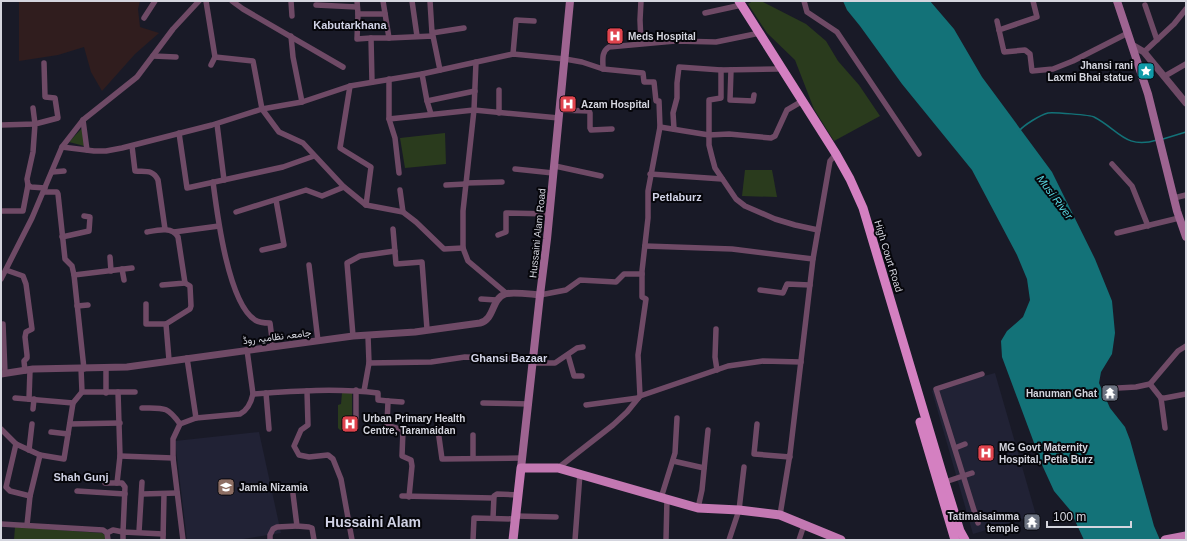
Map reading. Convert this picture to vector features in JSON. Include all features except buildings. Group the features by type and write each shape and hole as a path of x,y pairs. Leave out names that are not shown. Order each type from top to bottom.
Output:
{"highway":[{"name":"High Court Road","path":"736,3 799,103 850,179 863,208 945,482 960,530 965,540"},
{"name":"High Court Road","path":"736,3 834,156 857,209 901,351 935,474 955,539"}],"main road":[{"name":"Hussaini Alam Road","path":"521,468 550,214 570,1"},
{"path":"1117,1 1148,94 1179,218 1185,232"},
{"path":"513,540 521,468 558,468 580,473 698,508 739,510 780,515 841,540"},
{"path":"1165,540 1186,536"}],"street":[{"path":"144,18 155,1"},
{"path":"1,279 32,218 62,147 83,120 137,78 173,29 199,1"},
{"path":"206,1 215,56 211,65"},
{"path":"232,1 243,9 343,67"},
{"path":"292,1 292,16"},
{"path":"383,1 389,38"},
{"path":"412,1 417,36"},
{"path":"430,1 432,35 440,70"},
{"path":"641,1 641,43"},
{"path":"804,1 807,12 837,32 919,154"},
{"path":"999,30 1037,17 1033,1"},
{"path":"705,13 736,3"},
{"path":"316,5 357,4 357,39 432,35 464,28"},
{"path":"1144,6 1157,40"},
{"path":"1144,52 1174,24 1186,9"},
{"path":"358,14 385,14"},
{"path":"513,54 516,20 534,21"},
{"path":"997,21 1004,52 1026,50 1030,54 1032,70 1053,69 1073,62 1128,33"},
{"path":"603,69 603,56 605,50 609,47 675,41 716,42 755,34"},
{"path":"291,36 293,57 302,102"},
{"path":"371,38 372,82"},
{"path":"1132,45 1144,52 1186,103"},
{"path":"62,147 106,151 132,146 217,124 262,109 302,102 350,86 422,74 513,54 565,59 582,62 603,69 643,73 644,82 654,82 656,101 659,101 660,127 648,191 648,218 642,274 642,296 646,299 638,355 639,397 627,412 613,425 558,468"},
{"path":"153,56 176,57"},
{"path":"215,56 253,61 262,109 279,132 303,143 344,187 366,205 403,212 416,222 444,249 463,248"},
{"path":"1,125 35,124 58,118 54,98 45,97 44,62"},
{"path":"476,62 474,110 463,212 463,248 468,261 506,293 540,295 566,290 580,280 616,282 624,274 642,274"},
{"path":"1165,76 1186,64"},
{"path":"674,129 673,113 677,98 679,67 720,70 777,69"},
{"path":"720,70 721,98 708,100 709,145 715,168 736,199 745,206 775,219 818,230"},
{"path":"731,70 730,100 753,101 754,95"},
{"path":"422,74 430,114"},
{"path":"389,79 389,119 395,138 399,173"},
{"path":"350,86 340,148 371,167 366,205"},
{"path":"499,90 499,113"},
{"path":"427,101 475,91"},
{"path":"660,127 709,135 728,134 771,138 775,136 787,110 799,103"},
{"path":"1,211 23,211 28,186 27,179 33,152 35,124 33,108"},
{"path":"389,119 474,110 499,113 559,114 589,111 590,129 612,129"},
{"path":"83,120 87,150"},
{"path":"217,124 224,180"},
{"path":"179,133 187,188 283,167 314,156"},
{"path":"132,146 135,171 151,172 158,180 165,230"},
{"path":"780,515 790,458 813,259 830,161 834,156"},
{"path":"1112,164 1132,186 1148,226"},
{"path":"515,169 554,169 602,176"},
{"path":"52,172 64,171"},
{"path":"650,174 722,179"},
{"path":"214,182 219,226 225,255 237,297 256,321 270,323 273,347"},
{"path":"446,185 502,182"},
{"path":"1,429 16,444 40,455 64,459 73,403 82,392 82,368 74,275 72,266 65,259 57,192 28,186"},
{"path":"236,212 306,190 322,196 344,187"},
{"path":"400,190 403,212"},
{"path":"1174,198 1186,195"},
{"path":"262,250 284,245 276,200"},
{"path":"498,235 506,232 506,213 550,214"},
{"path":"62,237 89,231 90,217 84,216"},
{"path":"1117,233 1179,218"},
{"path":"147,232 165,230 174,232 219,226"},
{"path":"393,229 396,264 422,262 427,330"},
{"path":"174,232 178,237 184,283"},
{"path":"645,246 732,249 813,259"},
{"path":"353,336 347,263 360,256 395,251"},
{"path":"110,257 111,271"},
{"path":"308,265 318,341"},
{"path":"74,275 132,268"},
{"path":"122,269 124,280"},
{"path":"6,270 23,276 26,284 32,329 26,332 27,358 24,361 28,370 33,409"},
{"path":"146,304 146,324 166,324 190,309 190,286 184,283 162,285"},
{"path":"760,290 783,293 786,284 810,285"},
{"path":"481,299 496,300 506,293"},
{"name":"جامعہ نظامیہ روڈ","path":"3,373 28,370 127,367 169,360 353,336 390,334 484,322 489,318 496,300"},
{"path":"77,306 88,305"},
{"path":"3,324 3,373"},
{"path":"166,324 169,360"},
{"path":"716,329 715,357 717,370"},
{"path":"364,391 369,363 368,336"},
{"path":"1118,388 1136,387 1150,384 1178,351 1186,346"},
{"path":"533,363 555,363 577,348 583,348"},
{"path":"182,540 173,458 173,439 180,424 196,418 240,414 248,408 254,394 247,350"},
{"path":"369,363 431,362 465,357 530,359 534,354"},
{"path":"568,355 574,376 582,376"},
{"path":"187,358 196,418"},
{"path":"586,404 639,397 728,366 763,361 801,362"},
{"path":"106,368 106,393"},
{"path":"978,523 936,389 982,374"},
{"path":"1150,384 1161,398 1165,428"},
{"path":"254,394 356,390 378,393 378,400 402,402"},
{"path":"356,390 356,427"},
{"path":"307,391 308,425 298,434 294,446 299,455 309,457 328,455 333,459 341,479 352,540"},
{"path":"82,392 135,392"},
{"path":"117,483 120,456 118,392"},
{"path":"266,393 270,429"},
{"path":"1161,398 1186,394"},
{"path":"15,398 73,403"},
{"path":"388,401 386,422 389,426 403,430 402,456 411,460 410,496"},
{"path":"483,403 529,404"},
{"path":"142,408 162,408 167,410 172,413 180,424"},
{"path":"666,540 664,498 675,453 677,418"},
{"path":"70,424 120,423"},
{"path":"30,450 32,424"},
{"path":"757,424 754,454 790,458"},
{"path":"438,430 442,459 522,458"},
{"path":"698,508 702,490 708,430"},
{"path":"51,432 68,434"},
{"path":"473,435 473,458"},
{"path":"16,444 6,487 10,491 30,496"},
{"path":"955,448 964,444"},
{"path":"27,525 30,496 40,455"},
{"path":"120,456 173,458"},
{"path":"673,462 704,468"},
{"path":"729,540 739,510 744,467"},
{"path":"575,540 580,473"},
{"path":"945,482 972,473"},
{"path":"139,532 142,482"},
{"path":"105,483 124,484 123,540"},
{"path":"77,492 125,494"},
{"path":"142,494 177,493"},
{"path":"107,533 113,530 123,532 139,532 163,537 164,494"},
{"path":"293,494 297,526"},
{"path":"402,496 493,498 497,494 518,496"},
{"path":"493,498 493,518"},
{"path":"473,540 474,518 556,518"},
{"path":"1,524 98,529 104,530 107,533 108,540"},
{"path":"799,540 804,524"},
{"path":"270,540 272,529 277,527 297,526 312,528 314,540"}],"shaded area":[{"path":"19,1 140,1 138,9 140,27 159,33 135,54 102,91 91,72 84,47 58,55 19,61"},
{"path":"753,1 761,1 806,24 826,41 838,61 859,85 880,116 834,141 814,109 795,60 767,33 748,4"},
{"path":"85,125 88,147 69,142"},
{"path":"445,133 446,164 405,168 400,138"},
{"path":"745,170 772,170 777,197 742,196"},
{"path":"995,373 1036,515 973,534 932,391"},
{"path":"342,393 352,393 352,429 340,430 338,428 338,405 341,404"},
{"name":"Jamia Nizamia","path":"259,432 281,533 236,540 187,540 175,441"},
{"path":"15,527 102,533 106,536 106,540 14,540"}],"water":[{"name":"Musi River","path":"843,1 930,1 954,29 982,77 1052,172 1095,259 1112,301 1115,333 1112,354 1101,372 1099,383 1110,408 1125,427 1154,526 1160,540 1084,540 1070,510 1054,491 1043,467 1002,357 1001,341 1007,331 1023,317 1030,300 1027,279 1017,255 972,170 902,84 847,10"}],"waterway":[{"path":"1019,131 1028,123 1045,114 1064,113 1094,117 1122,137 1129,140 1137,142 1157,140"},
{"path":"1163,139 1186,132"}],"place":[{"name":"Meds Hospital","path":"615,36"},
{"name":"Jhansi rani Laxmi Bhai statue","path":"1146,71"},
{"name":"Azam Hospital","path":"568,104"},
{"name":"Hanuman Ghat","path":"1110,393"},
{"name":"Urban Primary Health Centre, Taramaidan","path":"350,424"},
{"name":"MG Govt Maternity Hospital, Petla Burz","path":"986,453"},
{"name":"Jamia Nizamia","path":"226,487"},
{"name":"Tatimaisaimma temple","path":"1032,522"}],"district":[{"name":"Kabutarkhana","path":"350,25"},
{"name":"Petlaburz","path":"677,197"},
{"name":"Ghansi Bazaar","path":"509,358"},
{"name":"Shah Gunj","path":"81,477"},
{"name":"Hussaini Alam","path":"373,522"}]}
